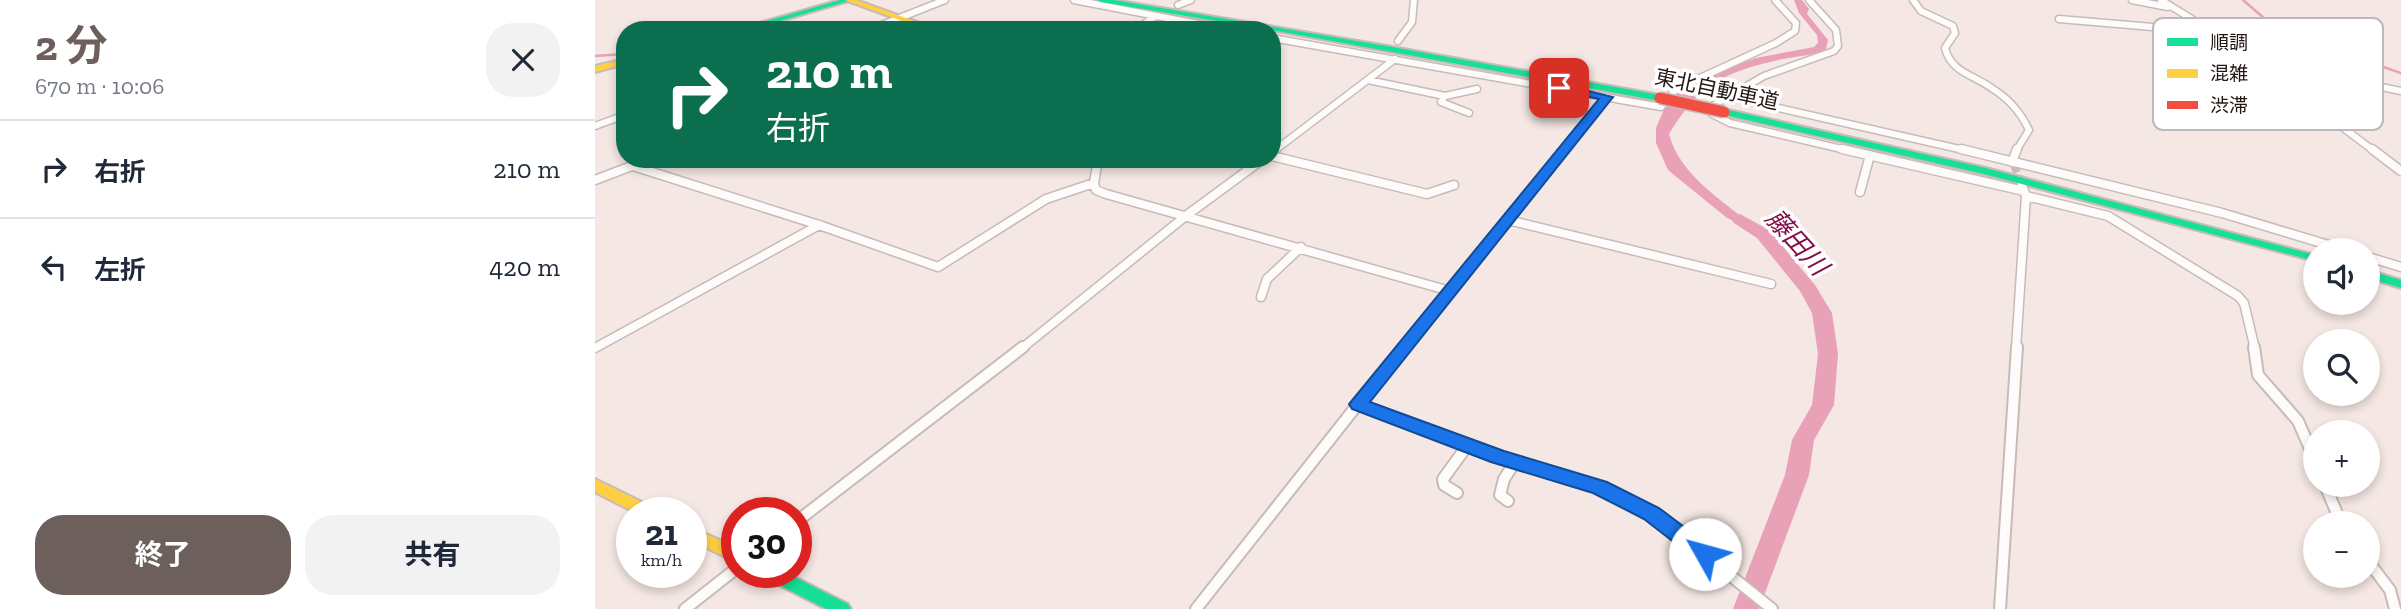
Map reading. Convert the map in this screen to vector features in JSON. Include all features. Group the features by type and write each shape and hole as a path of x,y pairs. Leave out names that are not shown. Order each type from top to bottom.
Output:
{"main road":[{"path":"772,21 848,0 910,21"},
{"name":"東北自動車道","path":"1101,0 1226,21"},
{"name":"東北自動車道","path":"1131,0 1247,21"},
{"name":"東北自動車道","path":"1281,27 1661,96"},
{"name":"東北自動車道","path":"1281,30 1661,96 1725,104 1986,163 2303,247"},
{"path":"595,69 616,63"},
{"name":"東北自動車道","path":"1725,104 2303,255"},
{"path":"2380,269 2401,275"},
{"path":"2380,278 2401,284"},
{"path":"595,485 619,497"},
{"path":"801,588 842,609"}],"street":[{"path":"893,21 945,0"},
{"path":"1074,0 1182,21"},
{"path":"1178,5 1191,0"},
{"path":"1398,40 1412,22 1415,0"},
{"path":"1281,39 1394,57 1661,107 1676,89 1789,36 1796,29 1796,23 1775,0"},
{"path":"1809,0 1836,30 1838,46 1834,51 1772,72 1725,104 1703,112 1717,115 1730,123 2024,191 2108,216 2238,296 2244,303 2257,358 2257,375 2298,421 2303,432"},
{"path":"1913,0 1921,11 1953,26 1954,35 1945,48 1955,69 1980,80 2020,111 2029,130 2027,137 2016,146 2013,162"},
{"path":"2132,0 2173,7"},
{"path":"2161,0 2191,18"},
{"path":"1149,21 1156,16"},
{"path":"2059,19 2153,27"},
{"path":"1281,147 1394,57"},
{"path":"1368,80 1445,96 1477,89"},
{"path":"2383,87 2401,91"},
{"path":"1445,96 1441,102 1469,113"},
{"path":"1196,609 1607,97"},
{"path":"1725,104 2013,162 2225,214 2304,238"},
{"path":"595,126 616,118"},
{"path":"2346,130 2401,171"},
{"path":"1860,192 1870,155"},
{"path":"1281,156 1427,194 1437,193 1448,185 1454,185"},
{"path":"595,180 628,168"},
{"path":"639,168 819,225 938,267 1046,199 1094,183"},
{"path":"1096,168 1094,183 1096,190 1106,194 1450,291"},
{"path":"812,510 1010,357 1187,215 1251,168"},
{"path":"2000,609 2024,191"},
{"path":"1508,220 1771,284"},
{"path":"595,348 819,225"},
{"path":"1261,297 1266,279 1301,247"},
{"path":"2380,261 2401,267"},
{"path":"1358,404 1467,446 1600,488 1635,505 1665,523 1772,609"},
{"path":"1457,493 1444,485 1443,479 1467,446"},
{"path":"1508,501 1500,495 1500,488 1515,462"},
{"path":"2380,578 2395,602 2395,609"},
{"path":"685,609 721,581"}],"shaded area":[{"path":"1794,0 1802,0 1809,9 1807,14 1828,40 1826,49 1745,69 1716,82 1691,103 1669,134 1675,150 1695,177 1762,233 1727,218 1668,170 1656,143 1656,128 1665,107 1681,90 1710,75 1756,58 1814,47 1818,43 1817,35 1799,13"}],"waterway":[{"path":"2243,0 2264,18"},
{"path":"595,56 616,55"},
{"path":"2383,67 2401,73"},
{"name":"藤田川","path":"1740,219 1763,234 1808,289 1822,313 1828,354 1823,405 1803,440 1797,475 1746,609"}],"tunnel":[{"path":"2014,165 2022,185"}],"traffic: fast":[{"path":"772,21 848,0"},
{"path":"1101,0 1226,21"},
{"path":"1281,30 1660,98"},
{"path":"1724,112 1986,171 2303,255"},
{"path":"2380,278 2401,284"},
{"path":"801,588 842,609"}],"traffic: slow":[{"path":"849,0 909,21"},
{"path":"595,69 616,63"},
{"path":"595,485 619,497"},
{"path":"707,541 721,548"}],"traffic: jam":[{"path":"1660,98 1724,112"}],"route":[{"path":"1559,88 1607,97 1358,404 1404,424 1497,457 1600,488 1652,514 1705,554"}]}
